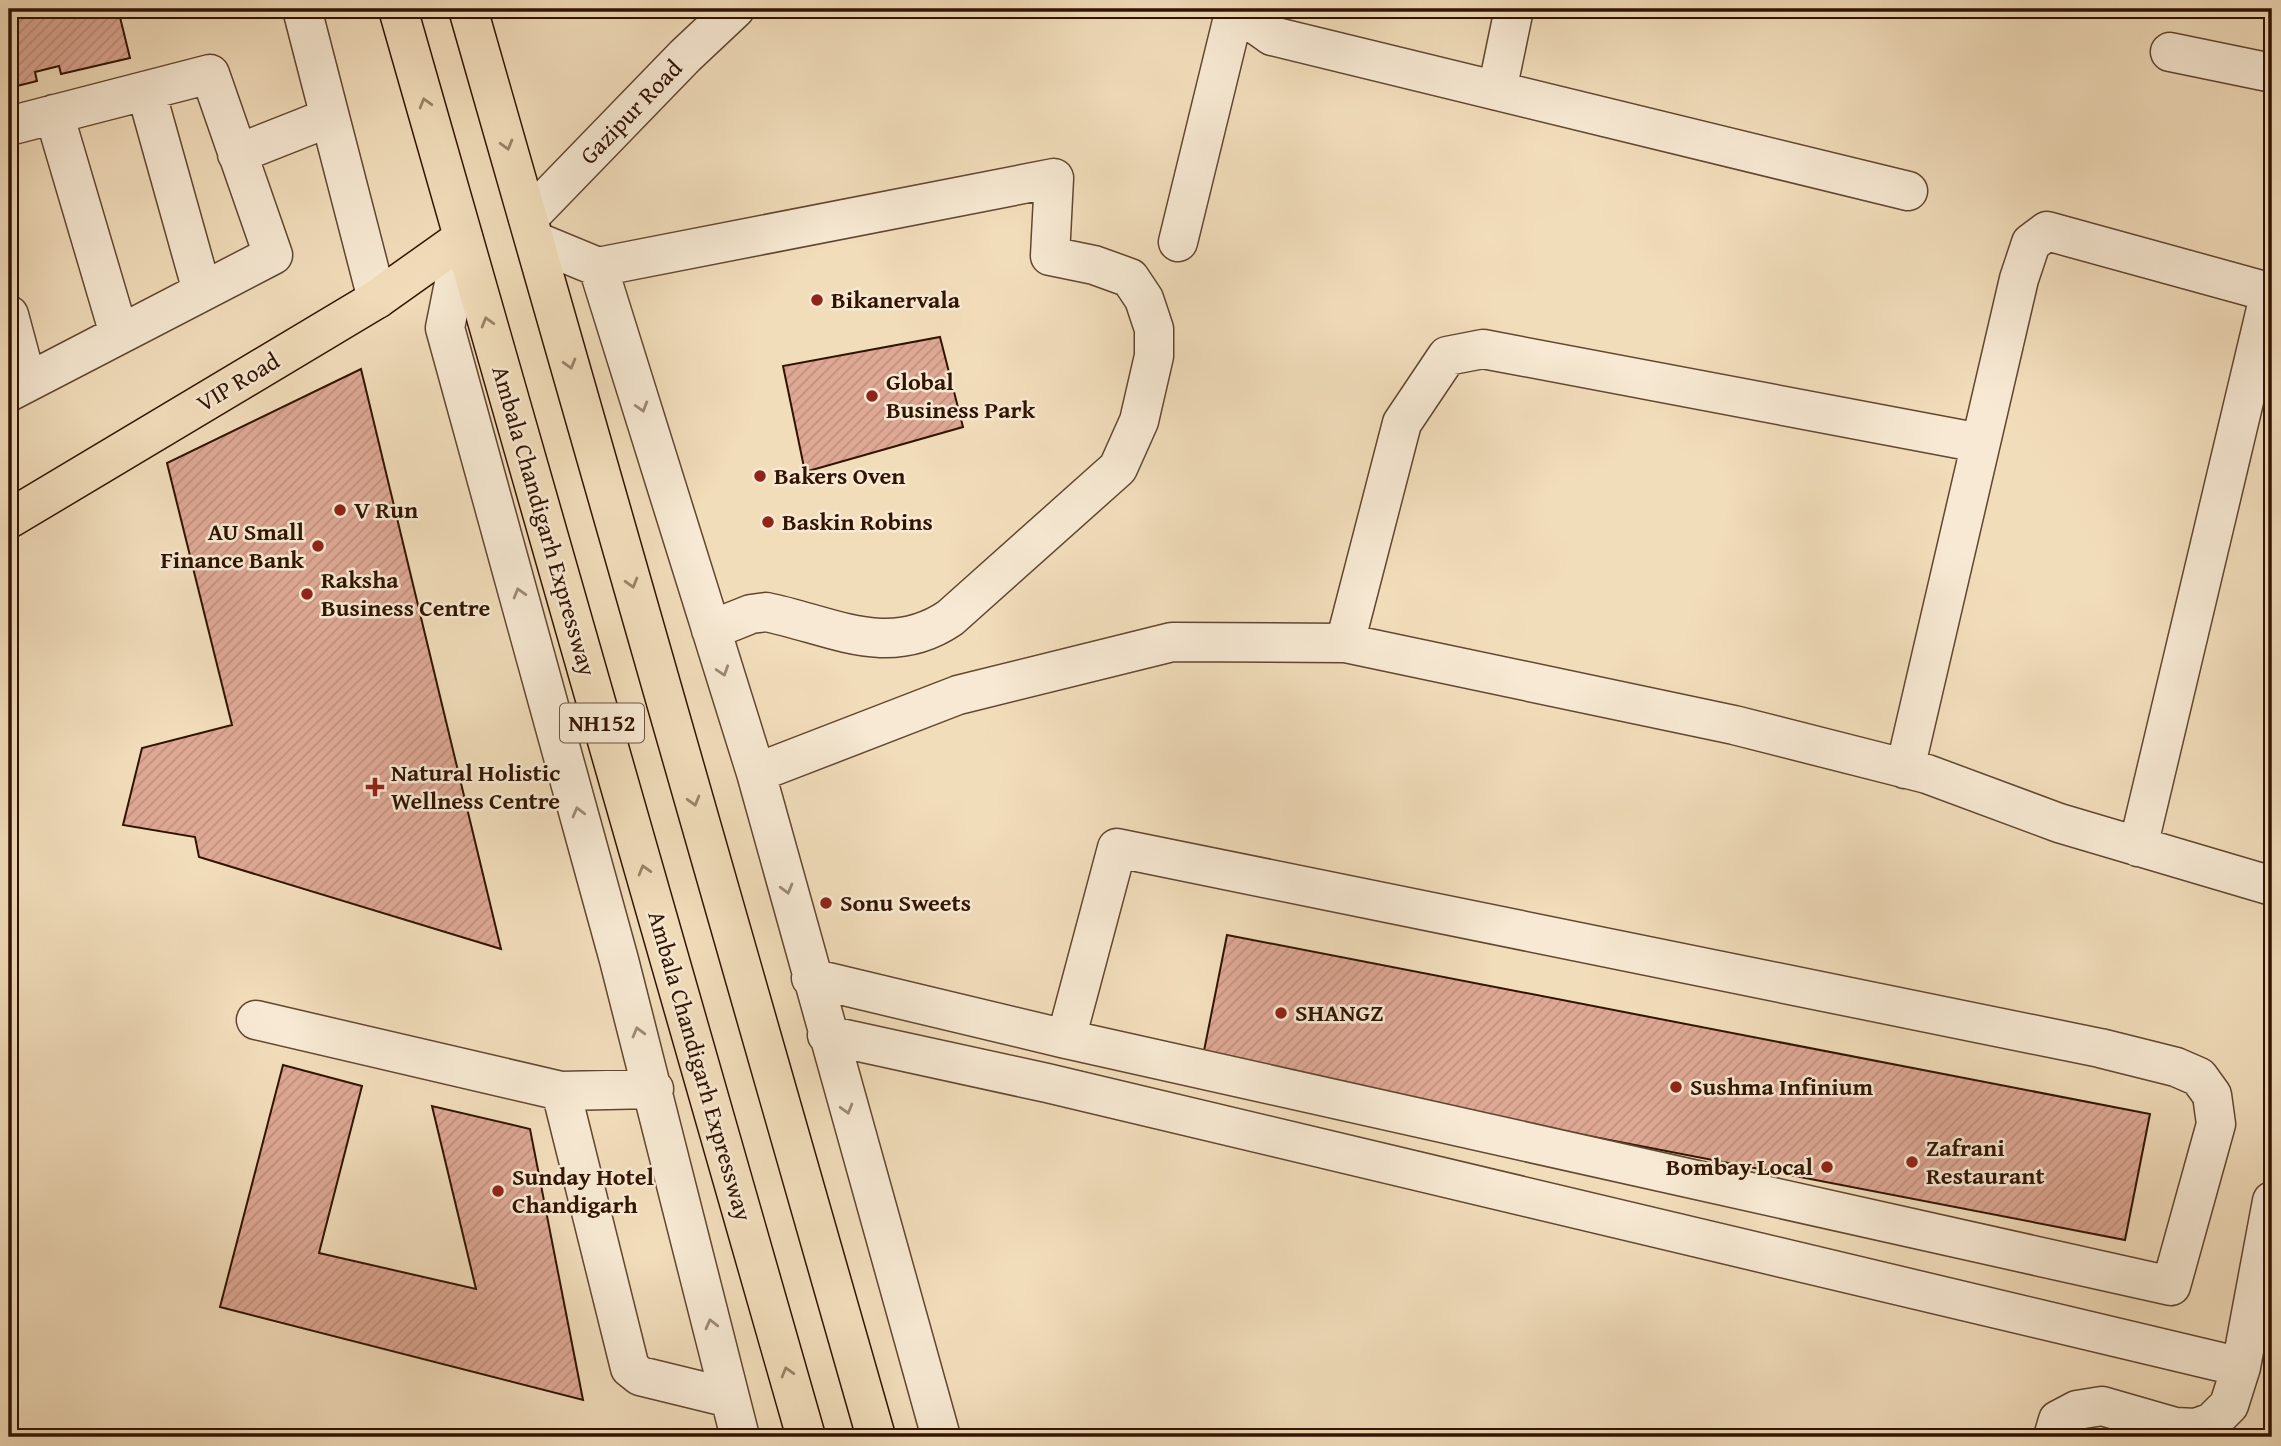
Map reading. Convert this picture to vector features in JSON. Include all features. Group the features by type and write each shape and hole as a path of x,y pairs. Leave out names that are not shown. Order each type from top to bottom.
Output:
{"main road":[{"name":"Ambala Chandigarh Expressway","path":"398,9 806,1437"},
{"name":"NH152","path":"468,9 876,1437"},
{"name":"VIP Road","path":"9,519 377,299 463,238"}],"street":[{"path":"302,9 328,118 377,299"},
{"name":"Gazipur Road","path":"531,230 735,9"},
{"path":"1178,242 1234,9 1272,36 1908,191"},
{"path":"1497,91 1514,9"},
{"path":"2170,52 2272,73"},
{"path":"9,126 210,74 272,255 18,387 9,315"},
{"path":"146,91 202,291"},
{"path":"54,114 118,334"},
{"path":"237,154 328,118"},
{"path":"531,230 598,267 1054,178 1049,256 1094,265 1130,278 1144,299 1154,329 1154,356 1139,421 1118,468 950,618 929,632 900,639 861,637 766,612 751,614 711,631"},
{"path":"1905,769 1980,443 2031,243 2047,231 2271,293 2137,847"},
{"path":"463,238 445,328 654,1089 740,1437"},
{"path":"598,267 756,773 941,1437"},
{"path":"1345,643 1402,422 1447,356 1483,349 1980,443"},
{"path":"756,773 958,695 1172,642 1345,643 1734,725 1905,769 2137,847 2272,886"},
{"path":"811,978 1066,1039 2171,1286 2216,1124 2212,1095 2200,1077 2176,1067 2100,1048 1117,848 1066,1039"},
{"path":"256,1020 561,1091 654,1089"},
{"path":"827,1035 1234,1128 2241,1367"},
{"path":"1234,1128 1243,1079"},
{"path":"561,1091 630,1368 640,1376 730,1398"},
{"path":"2053,1437 2058,1420 2077,1410 2102,1406 2175,1427 2196,1429 2211,1422 2229,1405 2241,1367 2272,1201"}],"building":[{"path":"9,9 118,9 130,58 61,74 59,66 35,72 37,81 9,88"},
{"name":"Global Business Park","path":"940,337 963,427 805,472 783,366"},
{"name":"Raksha Business Centre","path":"361,369 501,949 199,857 195,837 123,825 142,748 232,725 167,463"},
{"name":"Sushma Infinium","path":"1227,935 2150,1114 2125,1240 1202,1061"},
{"name":"Sunday Hotel Chandigarh","path":"283,1065 362,1086 319,1253 476,1289 432,1106 530,1129 583,1400 220,1307"}],"place":[{"name":"Bikanervala","path":"817,300"},
{"name":"Global Business Park","path":"872,396"},
{"name":"Bakers Oven","path":"760,476"},
{"name":"V Run","path":"340,510"},
{"name":"Baskin Robins","path":"768,522"},
{"name":"AU Small Finance Bank","path":"318,546"},
{"name":"Raksha Business Centre","path":"307,594"},
{"name":"Natural Holistic Wellness Centre","path":"375,787"},
{"name":"Sonu Sweets","path":"826,903"},
{"name":"SHANGZ","path":"1281,1013"},
{"name":"Sushma Infinium","path":"1676,1087"},
{"name":"Zafrani Restaurant","path":"1912,1162"},
{"name":"Bombay Local","path":"1827,1167"},
{"name":"Sunday Hotel Chandigarh","path":"498,1191"}]}
